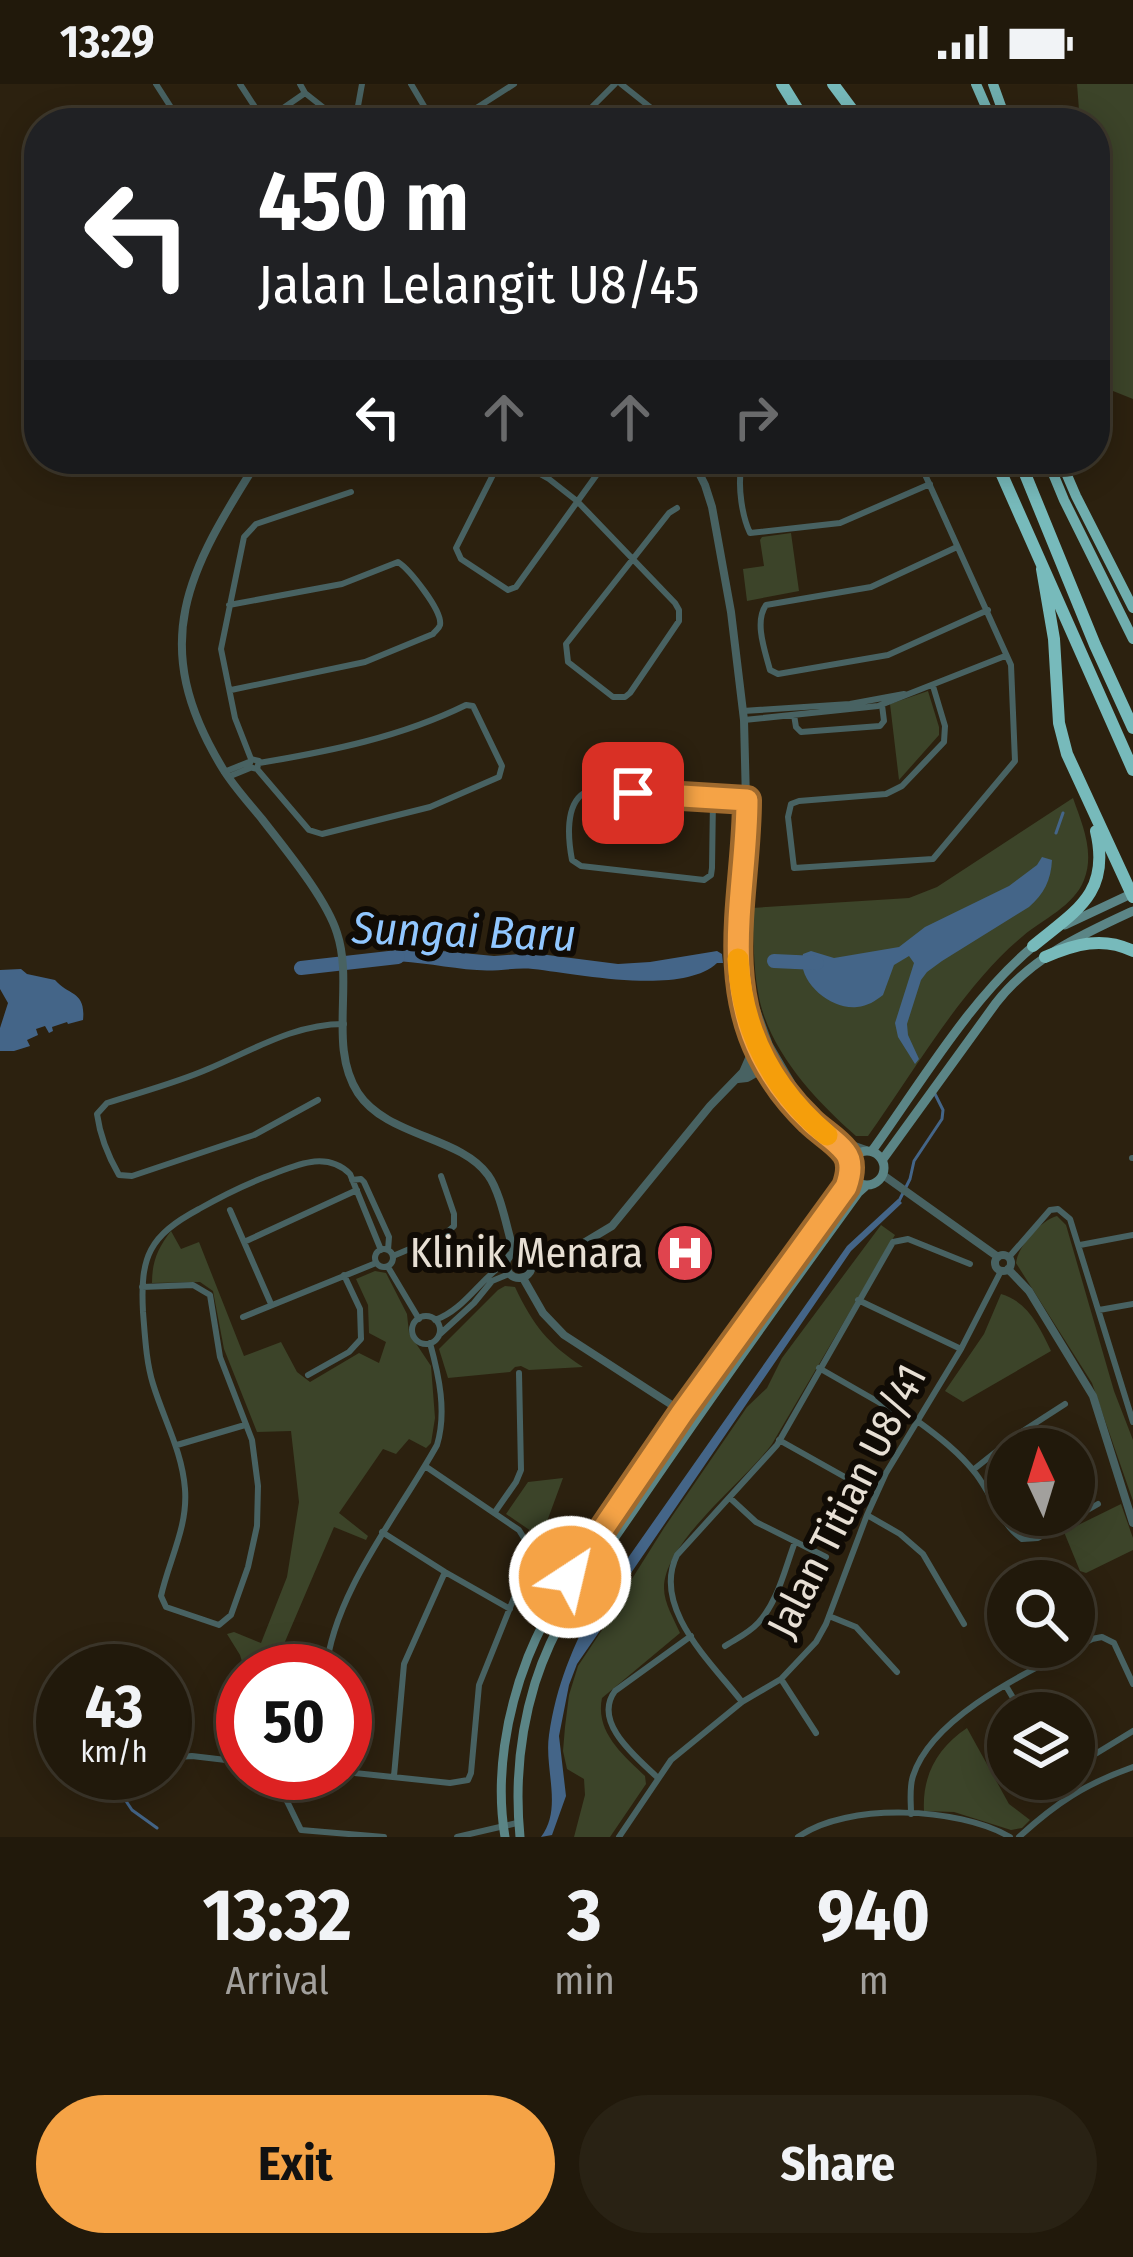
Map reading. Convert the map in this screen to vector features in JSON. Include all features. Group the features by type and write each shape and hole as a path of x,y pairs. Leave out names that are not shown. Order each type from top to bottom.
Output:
{"highway":[{"path":"1001,474 1130,764"},
{"path":"1024,474 1133,728"},
{"path":"1054,474 1133,639"},
{"path":"1067,474 1133,608"},
{"path":"1042,569 1054,638 1059,723 1067,754 1132,895"},
{"path":"1033,946 1083,903 1096,882 1101,859 1090,806"},
{"path":"1045,957 1092,942 1119,944 1133,951"}],"main road":[{"path":"504,1831 501,1789 513,1706 529,1657 570,1577 846,1187 856,1154 869,1150 987,993 1033,946 1132,895"},
{"path":"520,1837 520,1760 529,1705 563,1614 858,1193 883,1175 883,1159 1003,995 1072,939 1133,910"},
{"path":"869,1150 883,1159"},
{"path":"850,1169 857,1182 867,1185"}],"street":[{"path":"300,84 304,93 324,108"},
{"path":"476,108 514,84"},
{"path":"592,108 618,84 650,108"},
{"path":"283,108 304,93"},
{"path":"250,474 199,563 183,614 188,691 203,733 226,774 303,875 338,935 347,1068 361,1096 385,1118 483,1169 492,1182 514,1252"},
{"path":"493,474 456,548 461,559 505,590 516,587 597,474"},
{"path":"540,474 578,501 631,558 677,604 680,617 630,693 615,698 568,662 565,647 631,558 677,508"},
{"path":"700,474 712,507 744,715 747,796 745,862 739,884 752,1034 742,1077"},
{"path":"740,474 750,533 840,523 930,484"},
{"path":"925,474 1012,673 1015,761 928,861 794,868 791,804 893,792 940,748 945,726 933,686"},
{"path":"226,774 253,764 400,733 466,705 473,706 478,715 502,763 501,773 430,807 314,834 253,764 237,726 221,649 242,542 260,522 351,492"},
{"path":"958,547 871,587 766,605 760,618 770,670 778,674 888,655 988,610"},
{"path":"229,605 347,583 398,562 414,577 440,621 433,634 365,662 231,690"},
{"path":"744,715 794,715 882,705 1005,656"},
{"path":"744,715 908,694"},
{"path":"794,715 797,729 803,732 880,726 882,705"},
{"path":"711,796 712,868 704,880 581,866 572,860 572,808 580,794 747,796"},
{"path":"746,994 782,1069 816,1116 849,1144 869,1150"},
{"path":"318,1100 254,1136 132,1176 119,1174 110,1160 97,1114 107,1103 203,1072 288,1033 344,1024"},
{"path":"752,1034 778,1083 846,1153 850,1169"},
{"path":"531,1259 582,1244 612,1226 695,1123 742,1077 766,1062 769,1045"},
{"path":"766,1062 782,1069"},
{"path":"742,1077 778,1083"},
{"path":"142,1287 193,1285 210,1295 220,1357 252,1440 258,1486 248,1567 231,1616 214,1625 166,1607 161,1596 180,1538 185,1502 177,1445 150,1372 142,1287 145,1260 158,1238 182,1217 312,1161 328,1161 345,1168 392,1264 381,1267 376,1263"},
{"path":"883,1175 1012,1263 1004,1270 1029,1291 1094,1396 1133,1523"},
{"path":"376,1263 376,1254 452,1229 454,1214 441,1176"},
{"path":"352,1180 364,1182 389,1237 387,1252"},
{"path":"244,1241 357,1190"},
{"path":"230,1210 271,1304"},
{"path":"1003,1257 1048,1212 1063,1211 1070,1219 1133,1422"},
{"path":"1079,1245 1133,1235"},
{"path":"742,1702 691,1636 670,1595 671,1566 684,1545 779,1440 889,1246 897,1239 908,1239 970,1264"},
{"path":"514,1252 531,1259"},
{"path":"435,1320 457,1309 514,1252"},
{"path":"508,1274 523,1278 531,1270 531,1259"},
{"path":"506,1262 508,1274"},
{"path":"243,1317 376,1263"},
{"path":"388,1267 419,1319"},
{"name":"Jalan Titian U8/41","path":"619,1837 683,1748 742,1702 781,1679 816,1642 886,1473 1004,1270"},
{"path":"439,1334 439,1324 428,1317 413,1326 413,1335 421,1343 430,1343 474,1303 492,1281 508,1274"},
{"path":"308,1375 350,1352 361,1339 360,1309 344,1275"},
{"path":"523,1278 564,1335 695,1420"},
{"path":"858,1300 961,1349"},
{"path":"1100,1310 1133,1304"},
{"path":"332,1644 382,1532 437,1444 441,1394 430,1343"},
{"path":"819,1368 895,1411"},
{"path":"494,1513 521,1470 518,1373"},
{"path":"1119,1376 1133,1373"},
{"path":"973,1470 1065,1404"},
{"path":"916,1420 973,1470 1009,1527 1022,1539 1038,1538 1098,1504"},
{"path":"177,1445 245,1425"},
{"path":"779,1440 852,1481"},
{"path":"372,1774 450,1783 470,1777 479,1685 526,1569 527,1543 520,1530 425,1466"},
{"path":"730,1498 751,1519 826,1557"},
{"path":"867,1515 923,1554 964,1624"},
{"path":"382,1532 510,1609"},
{"path":"725,1646 763,1618 795,1542"},
{"path":"394,1776 403,1671 445,1572"},
{"path":"829,1616 856,1627 897,1672"},
{"path":"658,1778 616,1732 608,1700 691,1636"},
{"path":"911,1814 911,1783 925,1754 962,1714 1006,1686 1102,1637 1114,1643 1133,1684"},
{"path":"781,1679 816,1733"},
{"path":"1006,1686 1010,1692"},
{"path":"1095,1754 1133,1731"},
{"path":"1019,1837 1073,1793 1133,1767"},
{"path":"286,1800 301,1830 384,1837"},
{"path":"798,1837 839,1817 911,1814 957,1817 1010,1837"},
{"path":"457,1837 504,1831 519,1822"}],"green space":[{"path":"1077,84 1133,84 1133,399 1110,390 1110,108 1079,108"},
{"path":"791,533 799,591 747,601 743,569 764,566 760,540"},
{"path":"928,691 939,735 899,780 890,704"},
{"path":"1073,798 1088,849 1087,870 1079,889 980,979 868,1136 856,1136 809,1090 771,1033 756,982 752,908 909,898 937,887"},
{"path":"1057,1216 1066,1225 1133,1440 1133,1501 1092,1383 1016,1263 1031,1235"},
{"path":"881,1225 895,1235 772,1444 691,1532 667,1570 664,1594 680,1633 602,1698 607,1732 645,1776 646,1784 610,1837 574,1837 585,1795 584,1779 567,1769 563,1751 569,1695 578,1666 747,1407 767,1388 782,1358"},
{"path":"171,1231 181,1249 199,1242 244,1356 281,1342 297,1372 310,1382 359,1353 379,1363 386,1342 369,1333 368,1305 356,1279 375,1271 386,1273 407,1314 409,1333 431,1366 435,1418 431,1443 426,1448 409,1439 396,1454 383,1449 339,1513 368,1536 366,1540 334,1527 284,1644 233,1644 227,1634 234,1632 261,1643 287,1577 299,1502 291,1431 257,1432 224,1349 213,1291 200,1282 152,1283"},
{"path":"505,1286 515,1287 543,1333 583,1367 529,1370 521,1366 510,1372 448,1378 439,1349"},
{"path":"1001,1294 1025,1309 1051,1351 963,1402 945,1391 984,1334"},
{"path":"563,1478 535,1554 531,1531 506,1514 528,1482"},
{"path":"1121,1504 1133,1550 1095,1569 1095,1560 1075,1560 1066,1536 1095,1536 1095,1517"},
{"path":"967,1728 987,1764 987,1800 1007,1800 1030,1820 1022,1828 1011,1830 954,1812 924,1811 926,1786 947,1744"}],"water":[{"path":"1042,857 1052,860 1051,867 1046,886 1034,902 942,961 921,980 907,1024 919,1059 915,1064 895,1023 914,963 909,956 894,965 883,995 861,1006 847,1007 826,999 805,974 803,954 811,951 834,958 899,947 925,927 1009,886"},
{"path":"421,949 494,956 532,953 618,964 717,951 723,963 680,979 655,981 383,961 382,955"},
{"path":"21,969 55,980 75,995 82,1004 83,1020 52,1027 49,1033 45,1026 36,1029 38,1035 27,1040 30,1046 0,1051 0,1028 8,1003 0,989 0,970"},
{"path":"898,1199 902,1203 851,1251 629,1576 617,1606 577,1664 559,1736 566,1796 552,1835 541,1837 551,1814 548,1748 556,1700 573,1650 597,1602 847,1246"}],"waterway":[{"name":"Sungai Baru","path":"1056,833 1063,813"},
{"name":"Sungai Baru","path":"301,968 398,957"},
{"name":"Sungai Baru","path":"774,961 817,963"},
{"path":"898,1203 914,1161 942,1119 935,1094"},
{"path":"125,1800 157,1828"}],"slow traffic":[{"path":"738,959 744,1011 759,1051 799,1109 827,1135"}],"place":[{"name":"Klinik Menara","path":"685,1253"}],"route":[{"path":"570,1577 851,1175 846,1153 778,1083 747,1023 737,944 747,800 633,793"}]}
